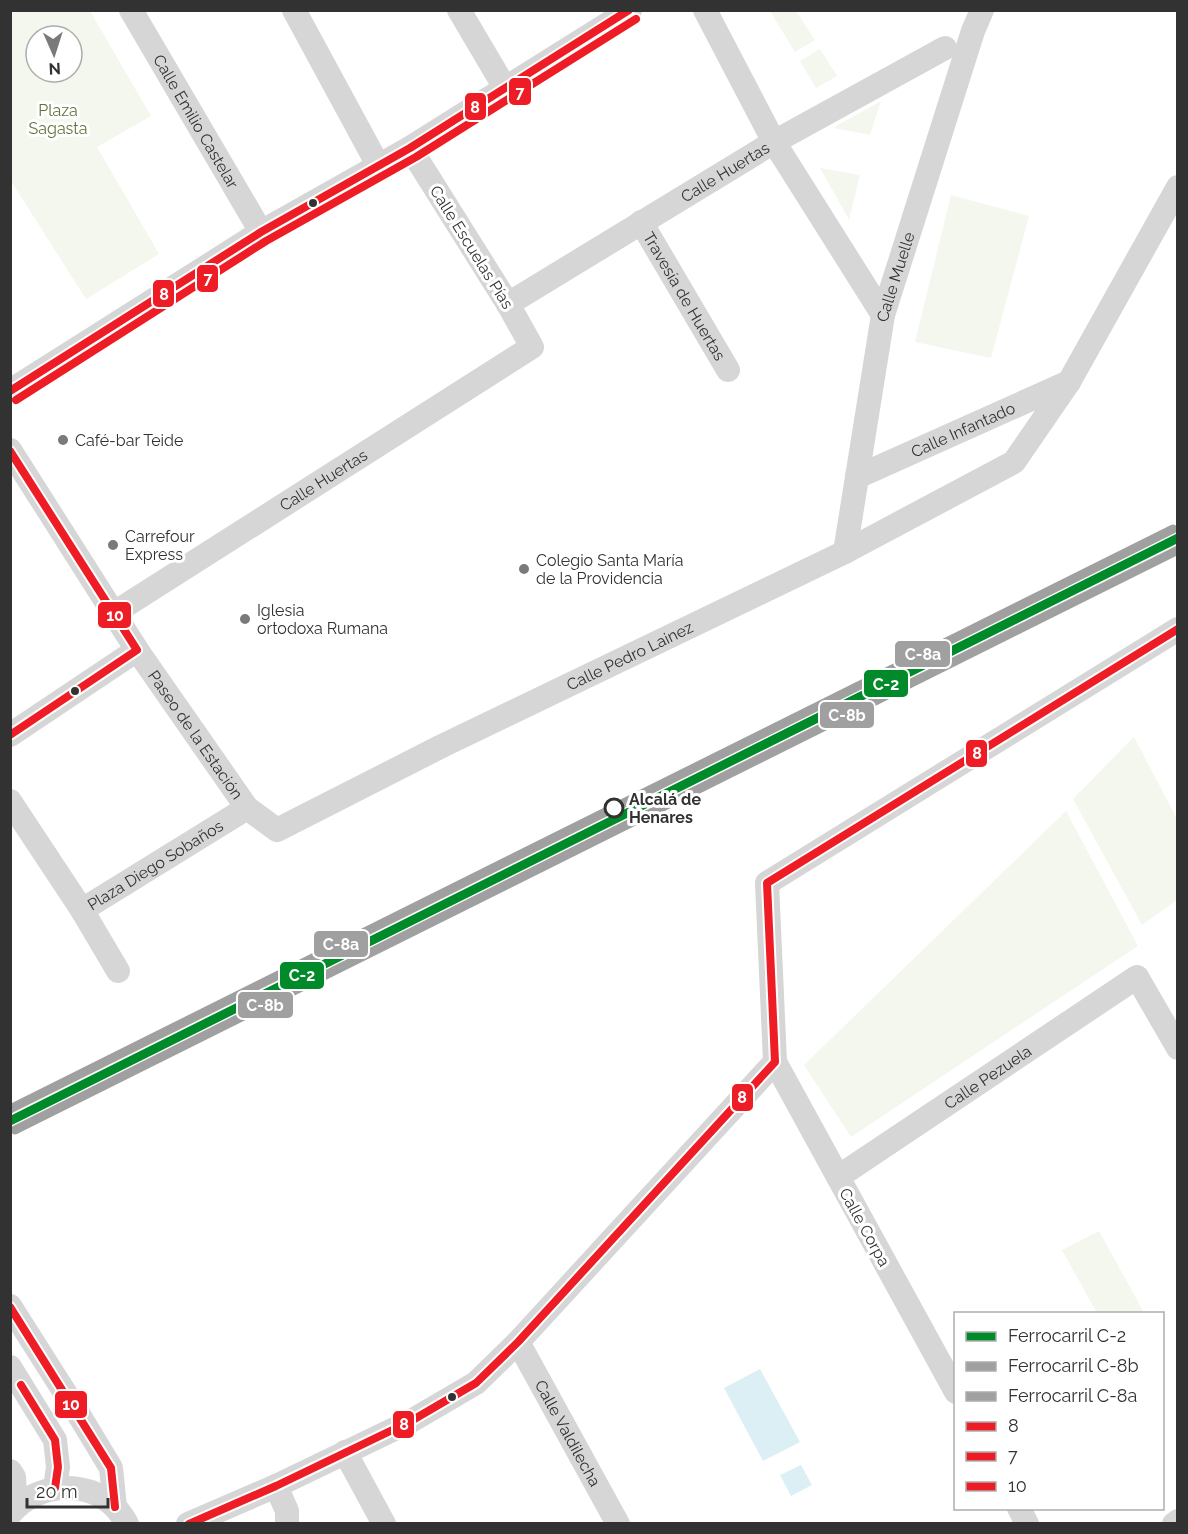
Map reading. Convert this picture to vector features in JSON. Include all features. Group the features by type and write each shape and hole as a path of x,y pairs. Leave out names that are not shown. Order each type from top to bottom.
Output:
{"street":[{"name":"Calle Emilio Castelar","path":"131,10 261,232"},
{"path":"294,10 378,165"},
{"path":"459,10 505,88"},
{"path":"10,391 261,232 410,148 630,10"},
{"path":"705,10 774,142 883,315"},
{"name":"Calle Muelle","path":"844,552 883,315 982,10"},
{"name":"Calle Huertas","path":"508,304 774,142 945,48"},
{"name":"Calle Escuelas Pías","path":"410,148 508,304 532,347"},
{"name":"Calle Infantado","path":"1014,462 1069,382 1178,187"},
{"name":"Travesía de Huertas","path":"641,222 728,370"},
{"name":"Calle Huertas","path":"114,613 532,347"},
{"name":"Calle Infantado","path":"857,477 1069,382"},
{"name":"Paseo de la Estación","path":"10,450 138,650 247,808"},
{"name":"Calle Pedro Lainez","path":"247,808 277,830 442,746 844,552 1014,462"},
{"path":"188,1524 276,1486 411,1421 476,1383 518,1342 775,1062 767,884 1178,629"},
{"path":"10,735 138,650"},
{"name":"Plaza Diego Sobaños","path":"10,801 82,910 247,808"},
{"path":"82,910 118,971"},
{"name":"Calle Pezuela","path":"838,1177 1137,977 1178,1048"},
{"name":"Calle Corpa","path":"775,1062 954,1388"},
{"path":"10,1306 111,1468 121,1515"},
{"name":"Calle Valdilecha","path":"518,1342 618,1524"},
{"path":"10,1367 55,1440 58,1467 55,1488"},
{"path":"345,1452 384,1524"},
{"path":"10,1471 14,1477 13,1510"},
{"path":"276,1486 287,1510 287,1524"},
{"path":"13,1510 28,1498 41,1492 55,1488 76,1488 97,1495 121,1515"},
{"path":"1020,1510 1027,1524"}],"green space":[{"name":"Plaza Sagasta","path":"11,10 90,11 151,116 97,147 159,254 86,299 11,181"},
{"path":"770,11 796,11 815,40 795,52"},
{"path":"820,49 837,76 816,88 800,61"},
{"path":"881,101 870,135 834,128 838,125"},
{"path":"820,168 860,175 849,220 847,216"},
{"path":"951,195 1029,216 991,358 915,342"},
{"path":"1134,737 1177,819 1177,900 1142,925 1073,799"},
{"path":"1066,811 1138,946 851,1137 804,1065"},
{"path":"1099,1231 1143,1311 1096,1312 1062,1250"}],"shaded area":[{"path":"760,1369 800,1442 763,1461 724,1388"},
{"path":"801,1465 812,1485 791,1496 780,1475"}],"rail line":[{"name":"C-8a","path":"10,1109 1173,529"},
{"name":"C-2","path":"10,1121 1178,538"},
{"name":"C-8b","path":"15,1130 1178,550"}],"transit line":[{"name":"8","path":"10,391 261,232 410,148 629,10"},
{"name":"7","path":"16,400 266,241 416,157 636,19"},
{"name":"10","path":"10,451 137,650 10,735"},
{"name":"8","path":"189,1524 276,1486 411,1421 476,1383 518,1342 775,1062 767,883 1178,629"},
{"name":"10","path":"10,1307 111,1468 115,1507"},
{"name":"10","path":"21,1385 55,1440 58,1467 55,1488"}],"place":[{"name":"Café-bar Teide","path":"63,440"},
{"name":"Carrefour Express","path":"113,545"},
{"name":"Colegio Santa María de la Providencia","path":"524,569"},
{"name":"Iglesia ortodoxa Rumana","path":"245,619"},
{"name":"Alcalá de Henares","path":"614,808"}]}
